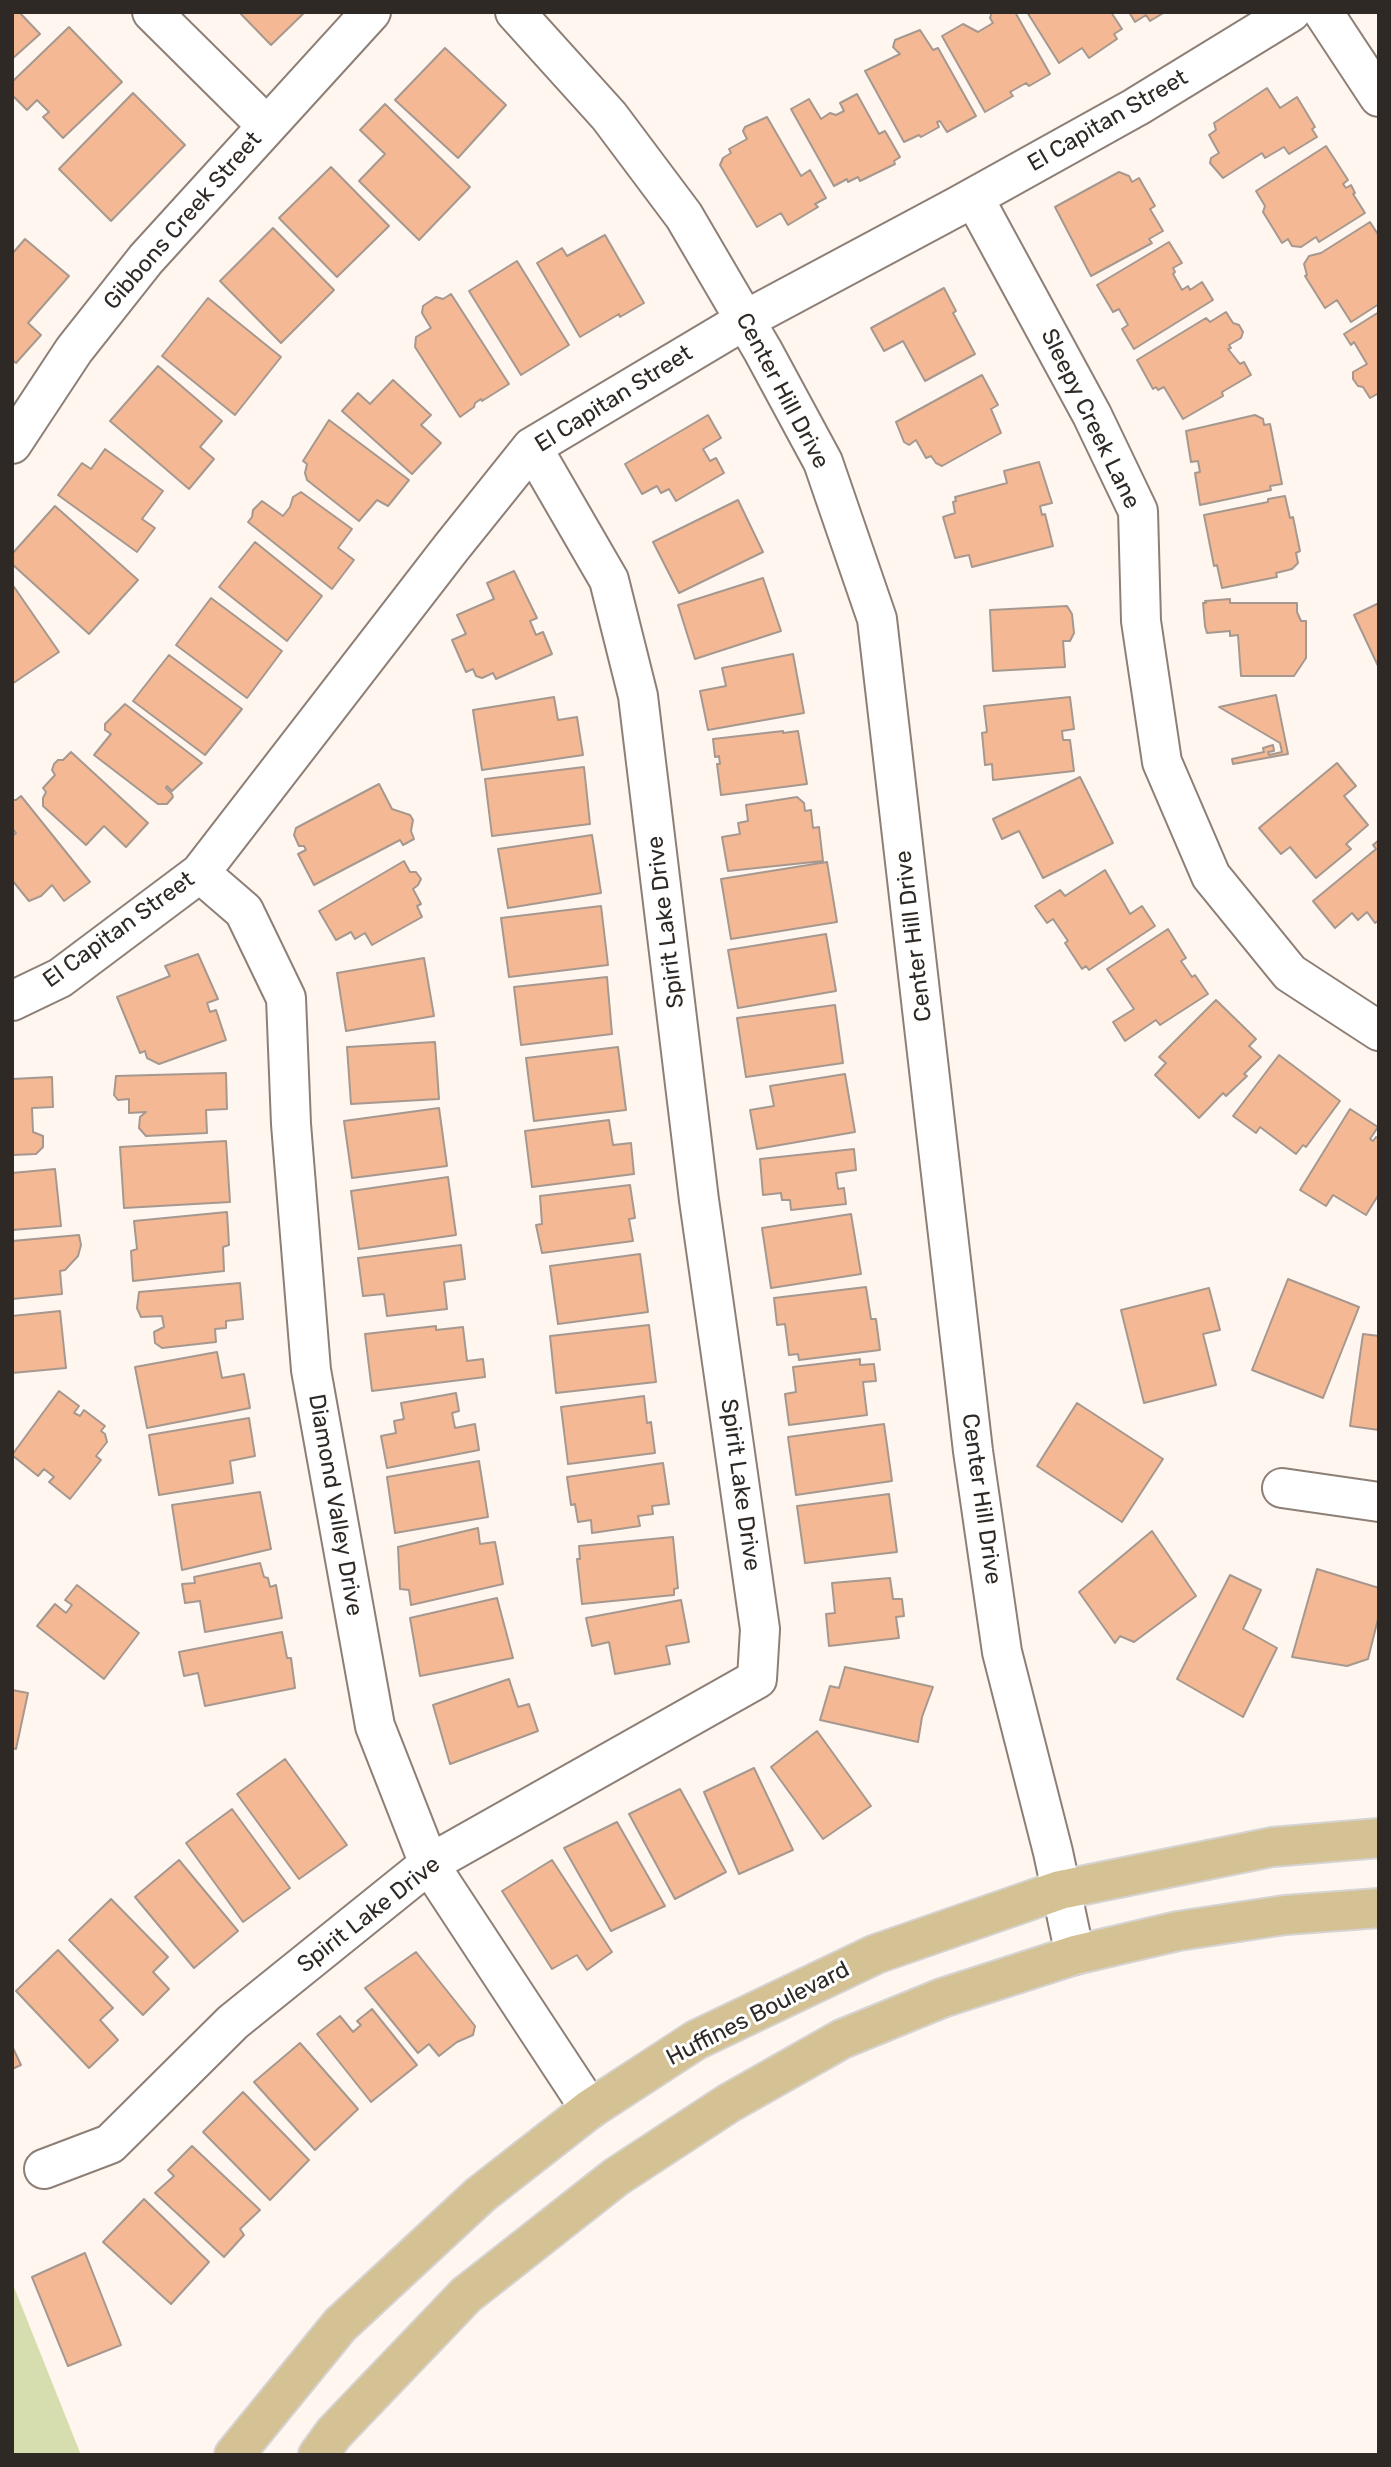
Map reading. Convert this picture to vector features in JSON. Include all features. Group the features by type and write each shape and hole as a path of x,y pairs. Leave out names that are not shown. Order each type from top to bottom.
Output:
{"main road":[{"name":"Huffines Boulevard","path":"234,2455 340,2325 480,2195 590,2109 696,2040 876,1954 1060,1890 1272,1847 1379,1838"},
{"path":"318,2455 334,2433 466,2295 616,2177 729,2103 842,2039 942,1998 1075,1955 1192,1928 1285,1914 1379,1908"}],"street":[{"path":"152,12 267,126"},
{"name":"Gibbons Creek Street","path":"12,444 74,350 146,258 371,12"},
{"name":"Center Hill Drive","path":"515,12 609,117 684,216 823,462 877,618 971,1437 1000,1638 1053,1852 1075,1955"},
{"name":"El Capitan Street","path":"12,1001 60,978 200,873 451,548 533,447 745,320 974,198 1136,107 1291,12"},
{"path":"1323,12 1379,97"},
{"name":"Sleepy Creek Lane","path":"974,198 1092,415 1138,511 1141,621 1162,762 1211,876 1290,973 1379,1031"},
{"name":"Spirit Lake Drive","path":"44,2169 110,2144 233,2022 429,1864 757,1679 760,1629 699,1200 638,696 608,580 533,447"},
{"name":"Diamond Valley Drive","path":"200,873 244,911 286,998 291,1124 311,1370 375,1726 429,1864 590,2109"},
{"path":"1282,1488 1379,1502"}],"green space":[{"path":"12,2282 81,2455 12,2455"}],"building":[{"path":"12,12 19,12 40,34 12,59"},
{"path":"239,12 305,12 271,45"},
{"path":"992,12 1015,12 1050,74 1029,86 1026,83 1010,92 1013,96 985,112 942,36 963,24 978,32 993,23 990,18"},
{"path":"1027,12 1111,12 1122,29 1114,34 1117,39 1089,58 1082,48 1059,63"},
{"path":"1129,12 1165,12 1150,21 1146,15 1135,22"},
{"path":"69,27 122,82 63,138 43,117 49,112 37,100 27,110 12,95 12,82"},
{"path":"920,30 933,50 938,48 976,116 947,132 940,121 937,122 939,127 921,137 919,135 904,142 865,71 900,54 893,47 895,40"},
{"path":"445,48 506,105 458,158 395,100"},
{"path":"1267,88 1280,108 1297,97 1315,127 1312,129 1317,137 1289,154 1284,147 1265,158 1262,153 1223,178 1210,163 1211,158 1219,153 1209,135 1216,130 1214,123"},
{"path":"133,93 185,145 111,221 59,169"},
{"path":"857,94 879,134 885,131 900,157 894,161 895,164 860,181 858,177 848,182 847,179 834,186 791,109 809,99 821,119 830,113 836,115 844,111 840,103"},
{"path":"385,104 470,187 419,240 359,181 385,154 360,130"},
{"path":"767,117 801,176 810,170 826,198 815,204 818,207 788,225 781,213 757,227 720,165 723,158 731,153 729,149 747,139 743,131 745,127"},
{"path":"1326,146 1348,180 1343,184 1346,188 1351,185 1355,193 1353,194 1365,213 1319,242 1316,237 1301,247 1292,246 1288,239 1282,243 1263,212 1265,206 1256,191"},
{"path":"331,167 389,226 337,277 279,218"},
{"path":"1119,172 1129,176 1132,182 1139,178 1155,206 1150,209 1163,231 1149,239 1152,243 1091,276 1055,207"},
{"path":"1370,222 1379,236 1379,304 1351,322 1337,300 1325,308 1305,276 1304,264 1309,256 1321,253"},
{"path":"273,228 334,290 281,343 220,281"},
{"path":"605,235 644,303 580,337 537,263 562,248 567,256"},
{"path":"25,239 69,276 28,323 41,335 16,363 12,360 12,254"},
{"path":"1169,242 1182,263 1173,268 1173,274 1182,290 1188,286 1190,290 1202,282 1213,300 1134,349 1122,329 1128,325 1119,309 1113,312 1097,285"},
{"path":"517,261 569,345 521,375 469,291"},
{"path":"944,288 956,311 953,313 975,354 925,381 903,341 884,351 871,328"},
{"path":"451,294 509,384 475,403 474,407 460,417 415,347 416,337 431,328 422,313 423,306 436,297 443,299"},
{"path":"208,298 281,357 235,415 162,356"},
{"path":"1226,312 1243,332 1241,338 1229,345 1231,348 1228,349 1240,364 1244,362 1251,375 1222,392 1223,396 1183,419 1164,387 1153,389 1137,360 1206,318 1210,322"},
{"path":"1379,312 1379,393 1370,398 1363,387 1358,386 1353,379 1353,372 1367,364 1354,342 1351,345 1344,334"},
{"path":"158,366 222,421 200,447 214,459 189,489 110,421"},
{"path":"982,375 998,405 991,409 1001,433 942,466 931,456 926,458 916,440 909,445 904,442 896,422"},
{"path":"393,380 431,415 421,425 441,443 412,474 342,411 358,393 370,404"},
{"path":"708,415 721,438 703,449 710,461 716,458 724,473 676,501 669,489 661,493 657,486 642,494 625,464"},
{"path":"1255,415 1263,419 1264,425 1270,424 1282,484 1270,486 1271,490 1200,505 1195,473 1200,472 1198,461 1191,462 1186,431"},
{"path":"329,420 409,480 388,506 377,500 359,521 307,480 307,464 303,461"},
{"path":"105,449 163,491 142,519 155,528 137,552 58,495 82,463 91,469"},
{"path":"1039,462 1052,503 1040,506 1042,515 1045,514 1053,546 972,567 969,555 955,558 943,517 955,513 955,497 1007,483 1004,471"},
{"path":"301,492 352,529 338,548 354,560 332,589 248,522 253,510 262,501 283,516 293,497"},
{"path":"1285,496 1290,518 1293,517 1300,551 1296,553 1298,563 1292,569 1276,573 1277,577 1222,588 1217,565 1214,566 1204,515"},
{"path":"738,500 763,552 679,593 653,542"},
{"path":"55,506 138,580 89,634 12,564 12,554"},
{"path":"255,542 322,596 287,641 219,587"},
{"path":"514,571 537,618 530,621 536,635 543,632 552,654 496,679 493,673 482,678 476,676 473,669 466,672 452,640 466,634 457,615 494,599 487,583"},
{"path":"763,578 781,631 695,659 678,605"},
{"path":"12,584 59,652 12,684"},
{"path":"211,598 282,651 247,698 176,645"},
{"path":"1230,599 1230,603 1297,603 1301,621 1306,621 1306,658 1294,676 1241,676 1238,635 1230,636 1230,631 1207,633 1205,626 1203,603"},
{"path":"1379,603 1379,668 1354,615"},
{"path":"1067,606 1072,614 1074,633 1070,641 1063,641 1065,667 993,671 990,610"},
{"path":"793,654 804,713 708,730 700,691 726,686 722,668"},
{"path":"169,655 242,709 205,755 133,701"},
{"path":"1276,695 1288,754 1233,764 1232,759 1264,752 1263,748 1273,745 1274,751 1268,752 1269,755 1282,752 1280,743 1219,707"},
{"path":"554,697 558,720 577,717 583,755 482,770 473,710"},
{"path":"1070,697 1074,729 1062,731 1063,740 1070,740 1074,771 993,780 992,764 985,765 982,733 987,732 984,706"},
{"path":"125,704 202,763 172,791 167,786 173,797 167,804 158,804 94,755 111,734 105,730 105,724"},
{"path":"798,731 807,784 721,795 717,764 720,764 719,756 715,757 713,739"},
{"path":"71,752 148,823 126,847 104,826 86,845 43,806 46,792 43,788 55,775 52,770 54,764"},
{"path":"1337,763 1356,786 1344,796 1368,825 1346,844 1351,849 1316,878 1290,847 1281,854 1259,828"},
{"path":"584,767 590,824 492,836 485,779"},
{"path":"1080,777 1113,843 1043,878 1019,831 1002,839 993,819"},
{"path":"379,784 392,809 410,815 413,820 411,831 414,839 403,845 400,840 314,885 298,854 306,850 304,846 299,846 294,835 296,828"},
{"path":"21,796 90,882 64,901 52,885 41,896 29,901 12,880 12,836 16,833 12,828 12,800"},
{"path":"797,797 804,803 805,811 811,810 813,828 819,827 823,861 728,871 722,837 740,834 738,823 748,821 746,805"},
{"path":"592,835 601,893 508,908 498,849"},
{"path":"1379,840 1379,920 1375,923 1367,912 1358,920 1352,913 1335,928 1313,901 1376,849 1373,845"},
{"path":"404,861 410,872 416,872 421,879 413,889 421,904 417,906 422,917 372,945 365,933 355,939 351,932 336,940 319,911"},
{"path":"827,862 837,922 731,939 721,879"},
{"path":"1105,870 1130,914 1142,906 1155,926 1089,970 1086,966 1082,969 1053,919 1047,923 1035,906 1060,890 1065,896"},
{"path":"601,906 608,965 509,977 501,918"},
{"path":"1168,929 1186,958 1181,961 1208,994 1160,1025 1156,1020 1125,1041 1113,1022 1134,1009 1107,969"},
{"path":"826,934 836,991 738,1008 728,950"},
{"path":"198,954 218,999 207,1003 210,1012 216,1010 226,1040 159,1064 147,1058 145,1051 140,1053 117,997 170,976 165,966"},
{"path":"424,958 434,1016 346,1031 337,973"},
{"path":"607,977 612,1034 521,1045 514,987"},
{"path":"1216,1000 1256,1039 1249,1046 1261,1057 1244,1074 1247,1076 1226,1096 1223,1093 1199,1118 1155,1075 1166,1063 1159,1057"},
{"path":"835,1005 843,1063 746,1077 737,1018"},
{"path":"435,1042 439,1099 351,1104 347,1047"},
{"path":"618,1047 626,1110 534,1121 526,1058"},
{"path":"1279,1055 1340,1101 1306,1147 1303,1145 1296,1154 1260,1127 1256,1133 1233,1116"},
{"path":"226,1073 227,1109 206,1110 207,1133 146,1136 139,1128 140,1117 146,1112 129,1113 129,1099 118,1100 114,1095 116,1076"},
{"path":"845,1074 855,1132 757,1149 750,1110 774,1106 770,1086"},
{"path":"52,1077 53,1107 32,1108 33,1132 43,1136 43,1147 36,1154 12,1155 12,1079"},
{"path":"439,1108 447,1166 352,1178 344,1121"},
{"path":"1350,1109 1378,1127 1370,1139 1379,1139 1379,1194 1366,1215 1333,1195 1326,1206 1300,1190"},
{"path":"609,1120 613,1145 631,1143 634,1174 532,1187 525,1131"},
{"path":"226,1141 230,1202 124,1208 120,1147"},
{"path":"854,1149 856,1170 836,1173 838,1189 844,1188 846,1204 791,1210 790,1200 782,1200 781,1193 763,1195 760,1159"},
{"path":"55,1169 61,1226 12,1230 12,1173"},
{"path":"448,1177 456,1235 359,1249 351,1191"},
{"path":"630,1185 635,1218 629,1219 633,1241 542,1253 536,1225 542,1224 540,1196"},
{"path":"227,1212 229,1245 223,1247 224,1271 133,1281 131,1251 137,1249 134,1221"},
{"path":"851,1214 861,1274 771,1288 762,1228"},
{"path":"79,1235 81,1245 78,1256 65,1270 60,1271 62,1294 12,1299 12,1241"},
{"path":"461,1245 465,1279 444,1282 447,1309 387,1316 384,1294 363,1296 358,1258"},
{"path":"640,1254 648,1312 558,1324 550,1266"},
{"path":"1288,1279 1359,1307 1323,1398 1252,1370"},
{"path":"240,1283 243,1319 226,1321 226,1328 215,1329 216,1342 162,1348 155,1343 154,1332 164,1327 162,1316 141,1317 137,1308 139,1292"},
{"path":"866,1287 871,1319 876,1319 880,1350 799,1360 798,1354 789,1355 785,1324 777,1325 774,1298"},
{"path":"1209,1288 1220,1330 1203,1334 1216,1385 1144,1403 1121,1310"},
{"path":"60,1311 66,1368 12,1373 12,1316"},
{"path":"649,1325 656,1382 556,1393 550,1336"},
{"path":"436,1326 436,1330 463,1327 467,1361 483,1359 485,1377 372,1391 365,1334"},
{"path":"1363,1334 1379,1336 1379,1430 1350,1426"},
{"path":"217,1352 222,1378 244,1374 250,1408 147,1428 135,1367"},
{"path":"860,1359 860,1365 874,1364 876,1381 863,1382 867,1415 789,1425 785,1394 796,1392 793,1367"},
{"path":"59,1391 79,1406 74,1413 80,1416 84,1410 105,1426 101,1431 107,1442 96,1456 101,1460 70,1499 49,1482 54,1477 44,1469 38,1476 12,1455"},
{"path":"456,1393 459,1411 452,1413 455,1428 475,1424 479,1450 387,1468 381,1436 396,1433 394,1421 404,1419 401,1403"},
{"path":"644,1396 647,1423 651,1422 655,1453 568,1464 561,1407"},
{"path":"1077,1403 1163,1459 1122,1522 1037,1466"},
{"path":"249,1418 255,1456 230,1461 233,1483 159,1495 149,1435"},
{"path":"884,1424 892,1481 796,1495 788,1437"},
{"path":"479,1461 488,1517 395,1533 387,1477"},
{"path":"663,1463 669,1504 652,1506 653,1514 638,1516 640,1526 592,1533 591,1520 578,1522 575,1504 571,1505 567,1477"},
{"path":"260,1492 271,1549 182,1570 172,1505"},
{"path":"889,1494 897,1552 805,1563 797,1506"},
{"path":"478,1528 480,1544 495,1542 503,1584 411,1605 409,1590 400,1589 398,1547"},
{"path":"1152,1531 1196,1596 1134,1642 1120,1636 1115,1643 1079,1592"},
{"path":"673,1537 678,1588 674,1589 674,1595 582,1604 577,1559 580,1559 579,1546"},
{"path":"260,1563 270,1587 276,1585 282,1618 205,1632 200,1601 185,1603 182,1584 195,1583 194,1577"},
{"path":"1317,1569 1379,1588 1379,1615 1368,1659 1347,1666 1292,1657"},
{"path":"1230,1575 1261,1590 1243,1629 1277,1648 1243,1717 1177,1679"},
{"path":"890,1578 893,1599 902,1599 904,1616 896,1617 899,1638 829,1646 826,1614 835,1613 832,1583"},
{"path":"77,1585 139,1633 104,1679 37,1626 55,1604 66,1613 72,1605 65,1600"},
{"path":"497,1598 513,1658 420,1676 410,1618"},
{"path":"681,1600 689,1642 666,1646 670,1664 615,1674 609,1642 592,1646 586,1618"},
{"path":"282,1632 287,1658 291,1658 295,1688 205,1706 198,1673 184,1676 179,1652"},
{"path":"845,1667 933,1687 922,1717 918,1742 820,1720 830,1686 839,1688"},
{"path":"509,1679 518,1707 529,1704 538,1731 450,1764 433,1705"},
{"path":"12,1690 28,1693 16,1749 12,1748"},
{"path":"817,1731 871,1806 823,1839 771,1767"},
{"path":"285,1759 347,1845 299,1879 237,1794"},
{"path":"754,1768 793,1850 739,1874 704,1792"},
{"path":"680,1789 726,1872 675,1899 629,1814"},
{"path":"232,1809 290,1888 243,1922 186,1843"},
{"path":"617,1822 665,1906 611,1931 564,1848"},
{"path":"179,1860 238,1931 194,1968 135,1897"},
{"path":"552,1860 612,1952 587,1970 577,1955 552,1969 502,1891"},
{"path":"111,1899 168,1957 153,1972 169,1989 143,2015 69,1940"},
{"path":"58,1950 113,2008 100,2020 118,2040 89,2068 16,1991"},
{"path":"416,1952 475,2026 473,2035 457,2042 439,2056 429,2044 418,2053 365,1988"},
{"path":"372,2009 417,2065 371,2102 317,2034 340,2016 353,2032 361,2025 357,2021"},
{"path":"300,2043 358,2109 315,2150 254,2082"},
{"path":"12,2046 21,2065 12,2069"},
{"path":"243,2092 309,2160 270,2200 203,2132"},
{"path":"192,2146 260,2210 240,2229 244,2235 224,2257 155,2193 174,2176 168,2170"},
{"path":"144,2199 209,2262 171,2304 103,2242"},
{"path":"85,2253 121,2345 68,2366 32,2277"}]}
